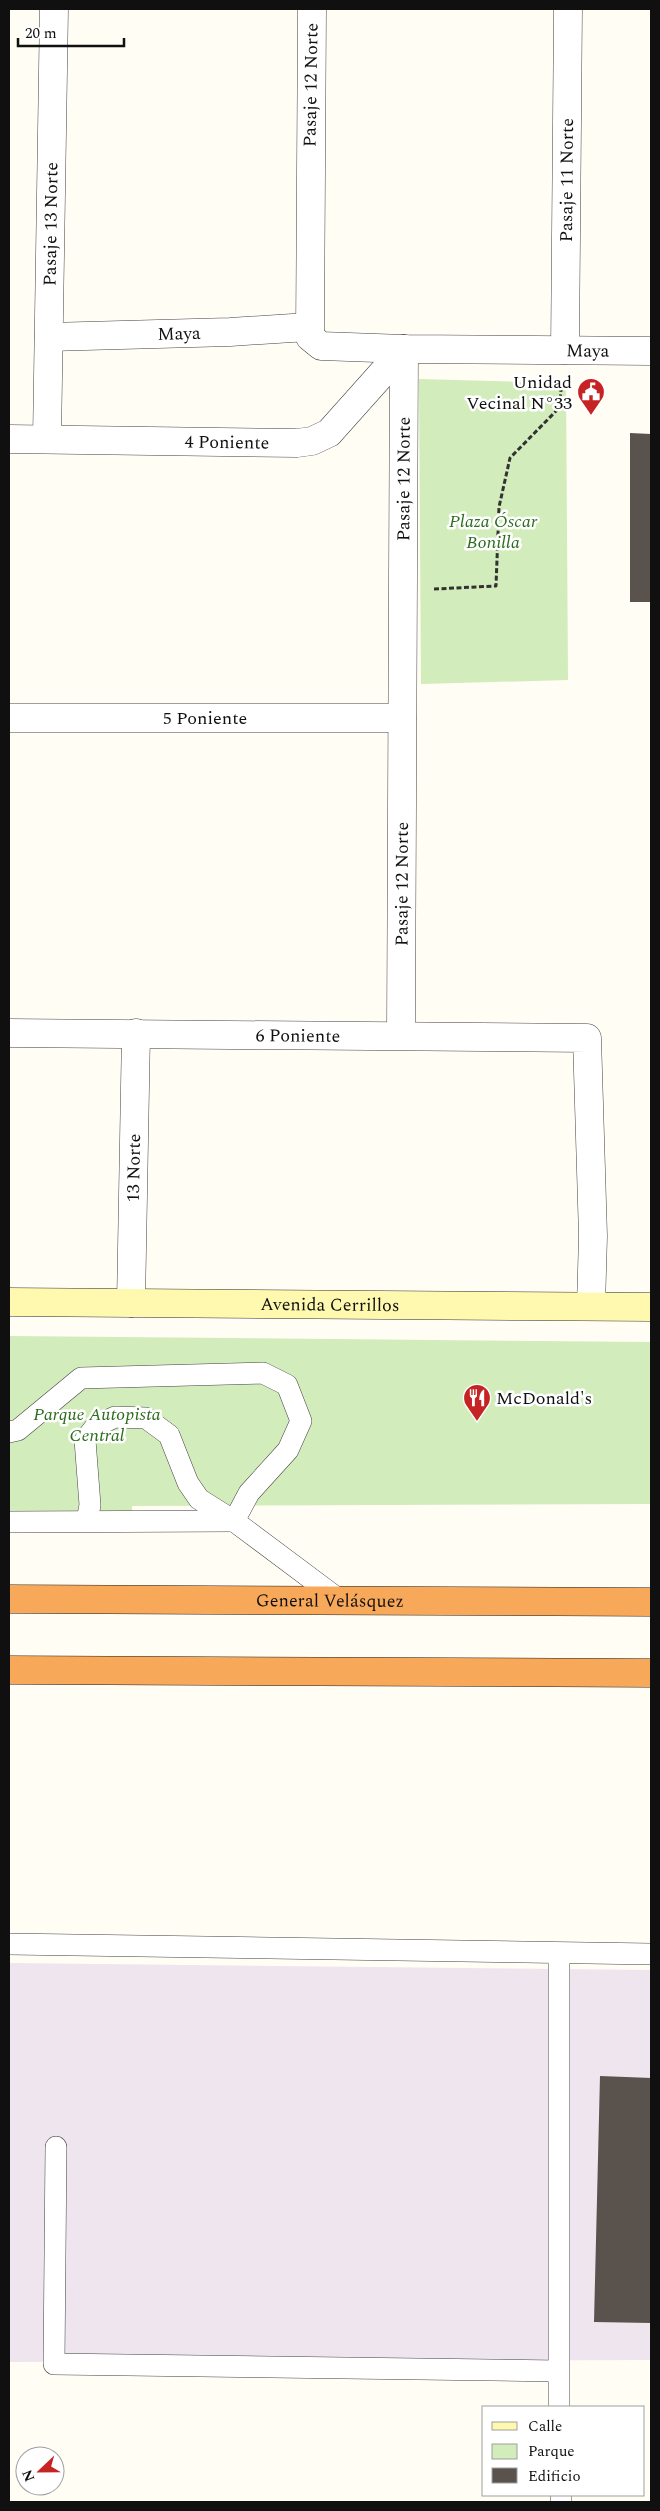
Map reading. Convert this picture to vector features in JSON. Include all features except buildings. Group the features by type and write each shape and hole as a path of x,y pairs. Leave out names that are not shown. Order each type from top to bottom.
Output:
{"highway":[{"name":"General Velásquez","path":"9,1599 651,1602"},
{"path":"9,1670 651,1673"}],"main road":[{"name":"Avenida Cerrillos","path":"9,1302 651,1307"}],"street":[{"name":"Pasaje 13 Norte","path":"47,439 54,9"},
{"name":"Pasaje 12 Norte","path":"308,327 312,9"},
{"name":"Pasaje 11 Norte","path":"565,350 568,9"},
{"name":"Maya","path":"49,337 230,332 308,327"},
{"path":"308,327 310,337 321,346 404,349"},
{"name":"Maya","path":"404,349 651,351"},
{"name":"Pasaje 12 Norte","path":"401,1034 404,349"},
{"name":"4 Poniente","path":"9,439 297,443 312,441 328,433 404,349"},
{"name":"5 Poniente","path":"9,718 402,718"},
{"name":"6 Poniente","path":"9,1033 401,1034 588,1038 593,1236 591,1306"},
{"name":"13 Norte","path":"131,1303 136,1033"}],"lane":[{"path":"9,1432 18,1430 82,1378 264,1373 287,1385 301,1420 288,1450 249,1493 234,1521"},
{"path":"87,1521 90,1505 85,1440 96,1426 115,1417 146,1418 169,1435 188,1483 200,1499 234,1521 341,1601"},
{"path":"9,1522 234,1521"},
{"path":"9,1944 651,1954"},
{"path":"559,1954 559,2406"},
{"path":"56,2147 54,2364 558,2371"}],"path":[{"path":"403,591 496,586 499,507 510,458 559,408 565,350"}],"shaded area":[{"path":"9,1963 651,1970 651,2360 9,2362"}],"green space":[{"name":"Plaza Óscar Bonilla","path":"419,379 566,383 568,680 421,684"},
{"name":"Parque Autopista Central","path":"9,1336 651,1342 651,1504 132,1506 133,1526 9,1527"}],"place":[{"name":"Unidad Vecinal N°33","path":"591,416"},
{"name":"McDonald's","path":"477,1422"}]}
